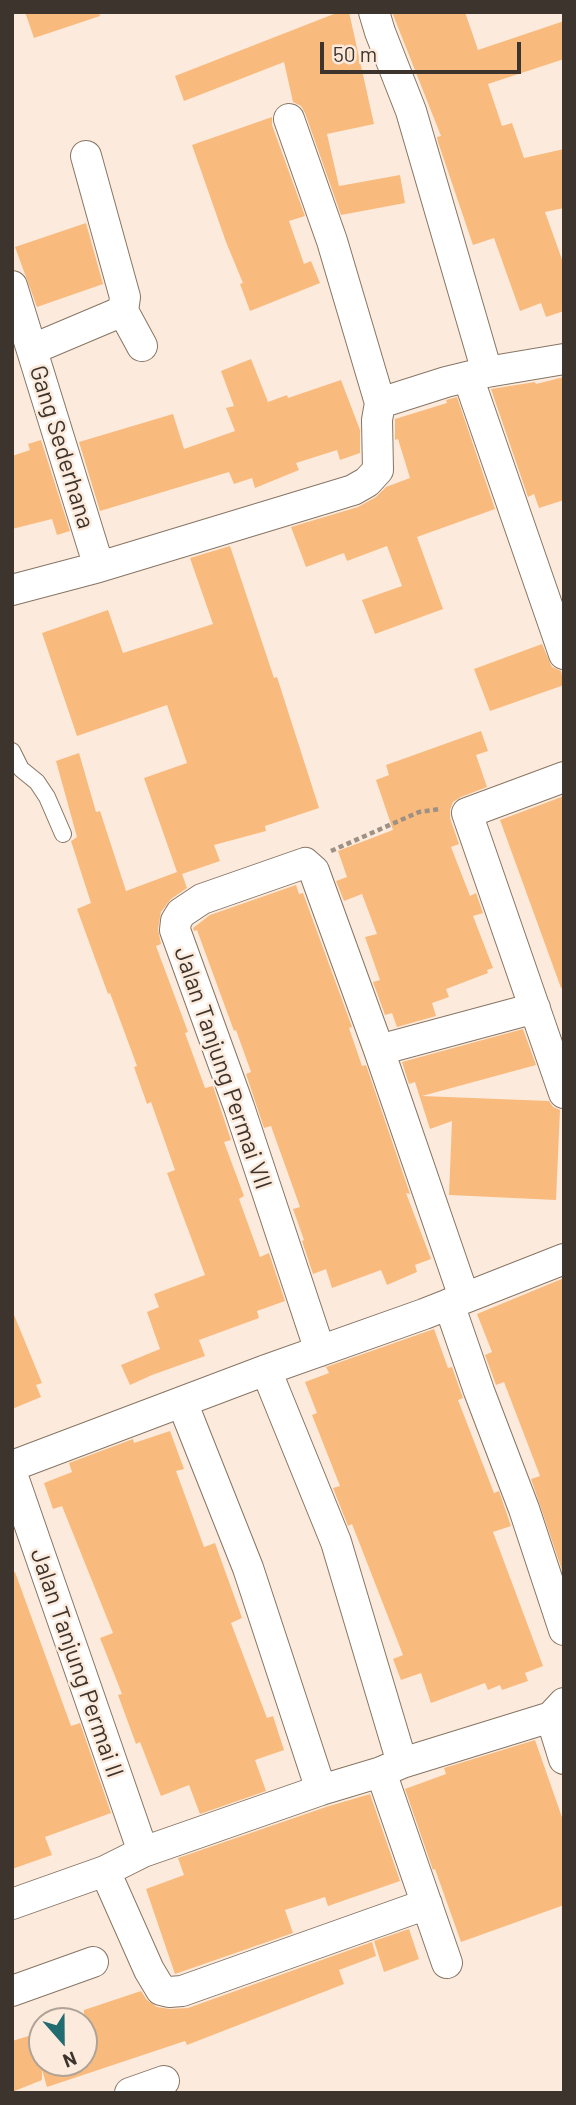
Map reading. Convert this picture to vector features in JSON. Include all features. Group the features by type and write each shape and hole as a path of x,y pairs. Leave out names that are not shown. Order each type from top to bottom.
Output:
{"street":[{"path":"374,12 411,111 478,374 564,654"},
{"path":"12,590 99,567 353,490 367,482 378,470 377,420 380,403 332,241 289,119"},
{"path":"86,156 125,297 123,311 142,346"},
{"name":"Gang Sederhana","path":"12,286 99,567"},
{"path":"33,349 123,311"},
{"path":"380,403 478,374 564,359"},
{"path":"564,777 467,813 564,1093"},
{"path":"305,863 314,871 319,881 379,1050 457,1300 479,1391 524,1509 564,1630"},
{"name":"Jalan Tanjung Permai VII","path":"305,863 202,899 181,913 175,930 239,1107 320,1351"},
{"path":"379,1050 536,1008"},
{"path":"12,1466 564,1259"},
{"path":"266,1370 336,1542 427,1905 447,1963"},
{"path":"182,1402 248,1568 321,1790"},
{"name":"Jalan Tanjung Permai II","path":"12,1474 142,1852"},
{"path":"12,1904 105,1871 142,1852 557,1710 564,1759"},
{"path":"105,1871 149,1970 162,1990 169,1992 182,1991 427,1905"},
{"path":"12,1991 93,1962"},
{"path":"130,2093 164,2081"}],"lane":[{"path":"12,751 21,769 37,782 47,797 63,834"}],"path":[{"path":"305,863 419,812 447,808 467,813"}],"building":[{"path":"25,12 99,12 100,16 34,38"},
{"path":"339,12 349,12 374,124 327,134 339,186 400,175 405,203 341,215 305,113 301,106 293,102 284,62 184,101 175,76"},
{"path":"392,12 465,12 478,50 564,21 564,59 488,84 502,126 512,123 524,158 564,149 564,208 545,212 564,265 564,311 546,317 541,303 520,311 494,238 473,245 438,142 437,137 441,136"},
{"path":"272,117 272,125 305,216 289,221 304,264 311,261 320,283 250,311 240,284 243,283 192,145"},
{"path":"86,223 103,284 37,307 15,247"},
{"path":"251,359 268,402 341,380 360,430 360,453 340,460 337,450 296,463 299,470 255,488 252,478 234,484 229,472 100,511 79,442 173,414 184,449 235,431 226,408 234,406 221,371"},
{"path":"564,377 564,500 539,508 534,494 528,497 491,389 536,384"},
{"path":"457,397 495,509 417,537 443,609 375,634 362,600 402,586 387,546 347,561 344,553 306,567 291,527 358,507 376,497 386,487 410,478 398,439 395,440 395,419 447,403 446,400"},
{"path":"41,440 70,531 57,535 52,519 12,529 12,456 30,450 28,444"},
{"path":"230,546 274,678 277,677 319,808 265,826 266,831 214,845 220,861 182,874 187,888 171,899 161,912 158,929 161,944 156,946 188,1032 185,1033 205,1088 213,1086 231,1140 224,1142 244,1196 239,1199 260,1257 269,1253 285,1301 257,1311 259,1318 199,1340 205,1356 130,1385 121,1365 160,1349 147,1312 159,1307 154,1294 205,1275 167,1173 175,1170 151,1102 147,1104 134,1067 137,1066 77,909 91,903 71,841 77,837 56,761 79,753 96,812 100,811 126,891 177,872 144,778 187,763 167,705 77,736 42,633 108,610 123,653 213,624 190,558"},
{"path":"542,644 552,667 561,671 564,685 490,711 474,669"},
{"path":"481,731 488,751 476,755 487,787 453,802 450,818 459,844 451,847 470,896 476,893 483,913 473,916 493,968 487,970 488,973 446,989 449,997 432,1003 436,1016 397,1027 392,1013 385,1015 373,982 380,980 365,937 377,934 362,894 344,901 336,881 347,877 338,851 393,830 376,780 389,775 386,765"},
{"path":"564,796 564,987 561,988 500,820"},
{"path":"296,885 299,894 303,893 352,1027 349,1028 362,1066 366,1065 410,1194 406,1193 431,1259 415,1265 417,1272 387,1285 381,1270 332,1288 326,1269 313,1274 293,1209 300,1207 271,1126 264,1128 246,1074 251,1072 197,930 194,931 193,928 210,915"},
{"path":"523,1029 536,1065 422,1096 549,1101 553,1107 560,1110 556,1200 449,1195 452,1121 430,1129 415,1082 409,1084 402,1062"},
{"path":"564,1278 563,1573 531,1479 540,1476 504,1382 496,1385 485,1355 492,1352 477,1314"},
{"path":"12,1310 42,1383 36,1385 41,1397 12,1409"},
{"path":"434,1329 448,1368 452,1367 463,1398 458,1400 494,1493 499,1491 511,1526 493,1532 543,1666 525,1673 528,1681 502,1690 500,1685 488,1690 485,1683 431,1703 421,1673 401,1680 393,1659 403,1655 352,1524 348,1526 333,1488 340,1486 312,1415 317,1413 305,1382 329,1373 326,1367"},
{"path":"170,1431 184,1469 176,1471 204,1547 215,1543 242,1618 231,1623 267,1718 273,1716 284,1750 255,1760 266,1791 200,1814 189,1785 161,1796 140,1742 136,1744 118,1695 122,1694 100,1638 113,1633 62,1506 53,1509 44,1483 72,1472 69,1463 133,1439 134,1443"},
{"path":"12,1572 15,1572 71,1726 80,1723 111,1813 45,1837 52,1855 12,1869"},
{"path":"535,1740 564,1823 564,1905 461,1942 405,1789 446,1774 444,1768"},
{"path":"370,1794 400,1881 328,1906 325,1897 285,1910 293,1933 175,1974 146,1889 184,1875 178,1858"},
{"path":"409,1929 419,1959 384,1972 374,1941"},
{"path":"372,1942 376,1956 339,1970 344,1984 187,2045 185,2041 98,2070 98,2007 93,2007 141,1991 147,2000 157,2007 188,2008"},
{"path":"28,2036 28,2077 42,2077 42,2080 12,2092 12,2041"},
{"path":"44,2077 77,2077 47,2087"}]}
